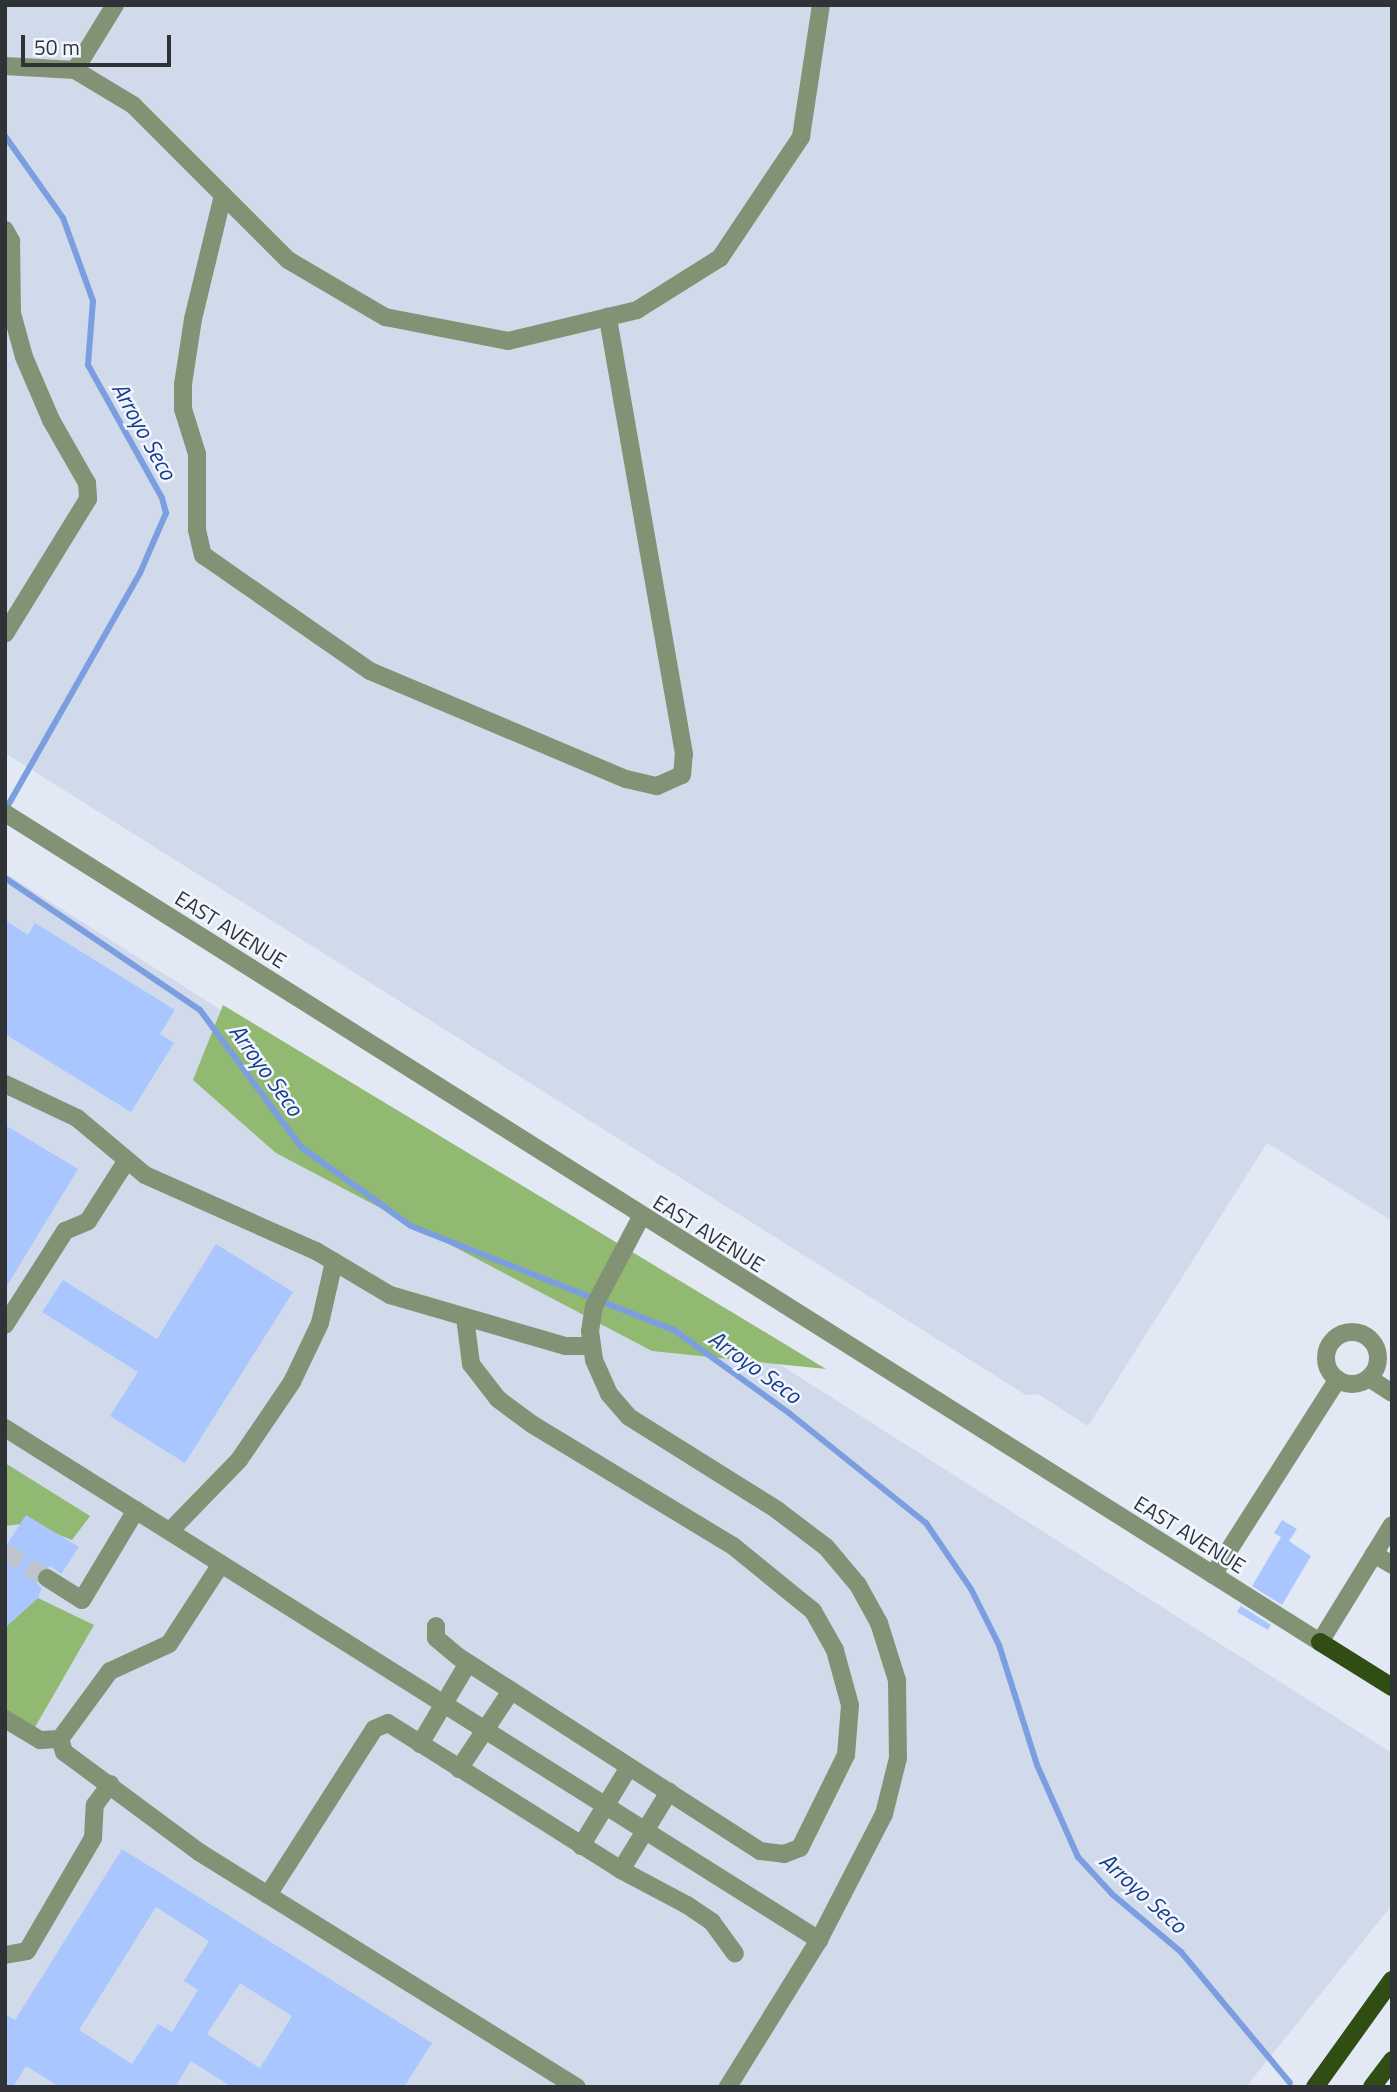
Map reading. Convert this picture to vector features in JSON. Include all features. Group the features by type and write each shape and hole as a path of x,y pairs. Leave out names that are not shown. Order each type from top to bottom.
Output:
{"main road":[{"name":"EAST AVENUE","path":"1320,1642 1392,1687"},
{"path":"1315,2087 1392,1980"},
{"path":"1372,2087 1392,2060"}],"street":[{"path":"5,66 75,70 133,105 288,260 385,317 508,341 637,310 720,258 801,136 821,5"},
{"path":"75,70 106,8"},
{"path":"223,195 193,319 183,384 183,409 197,454 197,530 203,555 370,671 626,779 657,786 682,775 684,754 608,317"},
{"path":"5,230 11,241 12,313 24,357 51,420 87,483 88,499 5,634"},
{"name":"EAST AVENUE","path":"5,813 641,1217 1320,1642"},
{"path":"5,1084 77,1118 145,1175 262,1224 390,1295 566,1346 592,1346"},
{"path":"5,1325 65,1231 88,1221 127,1160"},
{"path":"641,1217 594,1306 592,1346 609,1394 629,1417 777,1510 826,1547 858,1585 879,1623 897,1680 898,1758 884,1814 819,1940 728,2087"},
{"path":"170,1531 239,1460 292,1382 320,1323 334,1262"},
{"path":"436,1626 436,1638 468,1663 760,1851 783,1854 800,1848 846,1755 850,1705 835,1650 813,1611 733,1546 533,1426 498,1399 471,1364 465,1317"},
{"path":"1355,1332 1370,1340 1378,1355 1368,1378 1354,1383 1338,1379 1328,1366 1328,1349 1339,1336 1355,1332"},
{"path":"1368,1378 1392,1393"},
{"path":"1213,1575 1338,1379"},
{"path":"5,1428 819,1940"},
{"path":"47,1578 82,1600 136,1510"},
{"path":"1320,1642 1392,1525"},
{"path":"1374,1554 1392,1565"},
{"path":"60,1739 110,1671 169,1644 221,1564"},
{"path":"419,1744 468,1663"},
{"path":"458,1769 511,1690"},
{"path":"5,1719 40,1740 60,1739"},
{"path":"268,1895 373,1729 388,1723 581,1846 706,1917 735,1954"},
{"path":"60,1739 64,1752 117,1789 163,1828 577,2087"},
{"path":"581,1846 629,1767"},
{"path":"5,1955 27,1951 93,1838 95,1805 117,1789"},
{"path":"621,1870 669,1793"}],"shaded area":[{"path":"5,5 1392,5 1392,1221 1267,1143 1088,1426 1038,1394 1026,1395 5,753"},
{"path":"5,873 1392,1753 1392,1905 1246,2087 5,2087"}],"green space":[{"path":"223,1005 826,1369 652,1351 276,1153 193,1080"},
{"path":"5,1463 90,1516 72,1540 29,1523 5,1526"},
{"path":"38,1598 94,1625 27,1741 5,1721 5,1626"}],"building":[{"path":"5,920 28,935 35,923 175,1010 160,1034 174,1043 131,1112 5,1034"},
{"path":"5,1125 78,1169 5,1289"},
{"path":"216,1244 293,1292 185,1463 110,1416 138,1372 42,1312 63,1280 157,1339"},
{"path":"26,1515 79,1547 61,1574 51,1566 38,1571 37,1583 42,1588 38,1598 5,1628 5,1547"},
{"path":"1282,1520 1297,1529 1289,1541 1311,1556 1282,1605 1252,1586 1281,1537 1274,1533"},
{"path":"1241,1606 1271,1625 1268,1630 1237,1612"},
{"path":"122,1849 432,2043 404,2087 232,2087 191,2061 175,2087 60,2087 26,2066 13,2087 5,2087 5,2014 15,2020","holes":["156,1907 209,1941 184,1981 198,1990 172,2032 158,2024 132,2064 79,2030","240,1983 292,2016 260,2068 207,2034"]}],"waterway":[{"name":"Arroyo Seco","path":"5,136 63,218 93,301 88,365 162,498 166,513 140,573 5,811"},
{"name":"Arroyo Seco","path":"5,878 200,1010 301,1147 411,1226 674,1330 789,1413 926,1523 971,1589 999,1645 1037,1765 1078,1857 1112,1894 1181,1952 1290,2083"}],"tunnel":[{"path":"5,1552 47,1578"}]}
